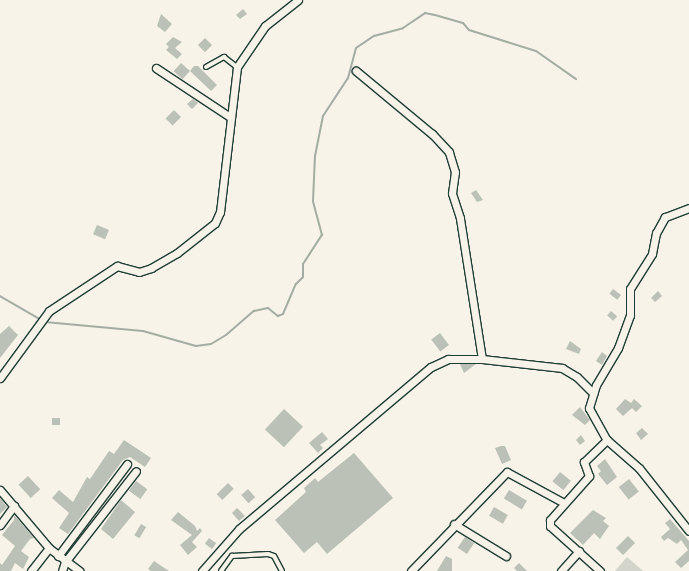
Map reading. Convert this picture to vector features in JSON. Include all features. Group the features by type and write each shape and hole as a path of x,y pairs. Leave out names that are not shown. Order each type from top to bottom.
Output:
{"street":[{"path":"0,378 15,362 44,315 109,270 117,266 139,272 151,268 208,231 220,212 237,67 260,32 298,0"},
{"path":"156,68 230,117"},
{"path":"356,71 432,134 449,152 455,172 452,193 460,218 482,359"},
{"path":"689,208 665,217 656,233 652,254 630,289 630,315 613,359 593,393 589,408 607,440 638,468 689,531"},
{"path":"202,571 239,529 430,367 448,359 482,359 562,368 577,376 593,393"},
{"path":"600,571 550,526 550,520 589,476 584,462 607,440"},
{"path":"62,571 65,562 127,464"},
{"path":"58,556 85,530 136,471"},
{"path":"411,571 454,524 507,472 564,503"},
{"path":"0,490 49,548 79,571"},
{"path":"0,525 14,506"},
{"path":"454,524 506,556"},
{"path":"31,571 49,548"},
{"path":"561,571 579,551"}],"lane":[{"path":"206,67 224,57 237,67"},
{"path":"221,571 232,556 260,554 274,556 282,571"}],"shaded area":[{"path":"627,557 643,571 615,571"}],"building":[{"path":"243,9 247,14 240,19 236,15"},
{"path":"161,14 172,24 165,32 157,26"},
{"path":"173,37 182,42 175,48 182,54 177,59 166,50 169,47 166,44"},
{"path":"205,38 212,45 205,52 198,45"},
{"path":"181,63 190,71 183,79 174,71"},
{"path":"194,66 198,66 217,85 211,91 190,71"},
{"path":"193,99 198,103 192,109 187,104"},
{"path":"174,110 181,117 173,126 166,118"},
{"path":"476,190 483,200 477,202 471,193"},
{"path":"97,225 109,230 105,239 93,234"},
{"path":"613,289 621,295 617,300 609,294"},
{"path":"658,291 662,296 655,302 651,298"},
{"path":"611,311 617,316 613,321 607,316"},
{"path":"9,326 18,335 0,358 0,334"},
{"path":"440,333 449,345 440,352 431,340"},
{"path":"570,341 581,349 579,354 566,349"},
{"path":"602,352 607,356 602,365 596,361"},
{"path":"460,364 476,364 464,373"},
{"path":"625,399 631,403 634,399 642,406 636,412 632,408 623,416 616,409"},
{"path":"580,407 590,420 585,425 572,415"},
{"path":"284,409 303,427 284,447 265,429"},
{"path":"52,418 60,418 60,425 52,425"},
{"path":"642,428 648,434 641,440 636,433"},
{"path":"322,432 328,439 320,445 323,448 318,453 309,443"},
{"path":"581,435 585,441 580,445 576,440"},
{"path":"124,440 151,458 145,467 130,457 123,460 68,534 59,528 69,513 52,498 59,490 73,502 87,477 90,479 109,451 114,454"},
{"path":"505,446 511,460 502,464 495,448"},
{"path":"354,453 393,498 327,554 317,542 304,553 275,520 306,492 304,488 315,478 318,482"},
{"path":"605,459 617,477 607,485 598,474 601,471 597,466"},
{"path":"560,472 571,481 563,490 552,481"},
{"path":"28,476 40,489 31,498 18,485"},
{"path":"629,479 639,492 629,500 619,487"},
{"path":"136,481 147,489 140,499 129,491"},
{"path":"228,483 234,489 222,500 217,494"},
{"path":"248,489 255,497 248,503 241,495"},
{"path":"509,490 527,501 522,509 504,499"},
{"path":"0,498 7,507 0,514"},
{"path":"121,500 135,512 113,539 101,529"},
{"path":"494,507 508,515 503,524 489,516"},
{"path":"237,508 245,516 239,521 232,513"},
{"path":"593,510 606,518 603,521 609,526 600,539 594,533 583,545 570,533"},
{"path":"178,512 195,526 197,531 200,528 202,531 192,542 197,547 188,555 180,545 192,535 171,520"},
{"path":"14,515 34,538 30,539 21,551 29,557 23,569 15,563 11,571 0,571 0,563 2,565 15,546 2,535 14,520"},
{"path":"670,519 689,541 689,561 681,568 675,562 688,550 681,540 677,544 668,538 664,541 661,537 670,529 665,523"},
{"path":"141,524 146,527 139,538 134,535"},
{"path":"628,536 635,543 623,555 616,548"},
{"path":"465,537 474,543 467,554 458,548"},
{"path":"209,538 216,543 212,549 205,544"},
{"path":"446,556 452,559 452,571 437,571"},
{"path":"154,561 169,571 151,571 148,569"},
{"path":"519,563 527,571 517,571 514,568"}],"waterway":[{"path":"45,322 143,331 196,346 211,344 226,335 254,311 268,308 278,316 283,314 296,284 303,277 303,264 322,235 313,201 315,156 323,116 348,78 356,48 374,36 403,28 425,13 435,15 463,23 469,30 536,51 576,79"},
{"path":"0,296 41,320"}]}
